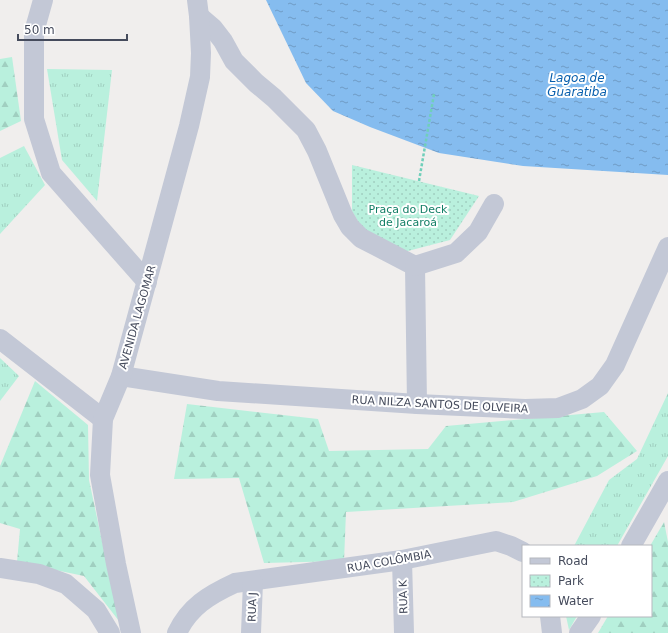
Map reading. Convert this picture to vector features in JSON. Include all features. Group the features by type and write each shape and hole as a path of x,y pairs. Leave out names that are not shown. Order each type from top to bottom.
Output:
{"street":[{"path":"43,0 34,32 34,119 51,173 147,282"},
{"path":"198,8 223,41 234,61 306,130 317,151 343,215 350,227 361,238 414,266 456,253 478,232 494,204"},
{"name":"AVENIDA LAGOMAR","path":"131,633 100,475 103,419 121,376 189,126 200,77 201,53 198,8"},
{"name":"RUA NILZA SANTOS DE OLVEIRA","path":"121,376 218,391 417,404 525,409 558,408 582,399 600,386 615,365 668,247"},
{"path":"414,266 417,404"},
{"path":"0,339 103,419"},
{"path":"632,545 663,502 668,481"},
{"name":"RUA COLÔMBIA","path":"177,633 185,618 194,608 220,590 235,583 253,582 402,560 496,542 511,546 522,552"},
{"name":"RUA K","path":"402,560 404,633"},
{"path":"0,568 39,574 66,584 96,610 110,633"},
{"name":"RUA J","path":"251,633 253,582"},
{"path":"550,617 552,633"},
{"path":"579,633 590,617"}],"path":[{"path":"419,182 434,94"}],"green space":[{"path":"12,57 21,121 0,131 0,59"},
{"path":"47,69 112,70 97,201 62,160"},
{"path":"24,146 45,185 0,234 0,158"},
{"name":"Praça do Deck de Jacaroá","path":"352,165 479,196 450,240 404,252 363,230 352,211"},
{"path":"0,358 19,376 0,401"},
{"path":"35,381 88,425 89,480 119,621 84,576 17,562 20,529 0,523 0,466"},
{"path":"668,393 668,456 618,545 575,545 609,480 637,459"},
{"path":"187,404 318,419 329,451 428,449 446,426 604,412 637,451 597,476 513,502 346,512 344,561 264,563 239,478 174,479"},
{"path":"664,522 668,542 668,633 598,633 607,617 652,617 652,545 651,545"},
{"path":"566,617 576,617 569,630"}],"water":[{"name":"Lagoa de Guaratiba","path":"266,0 668,0 668,175 523,166 439,153 370,127 333,111 306,83"}]}
